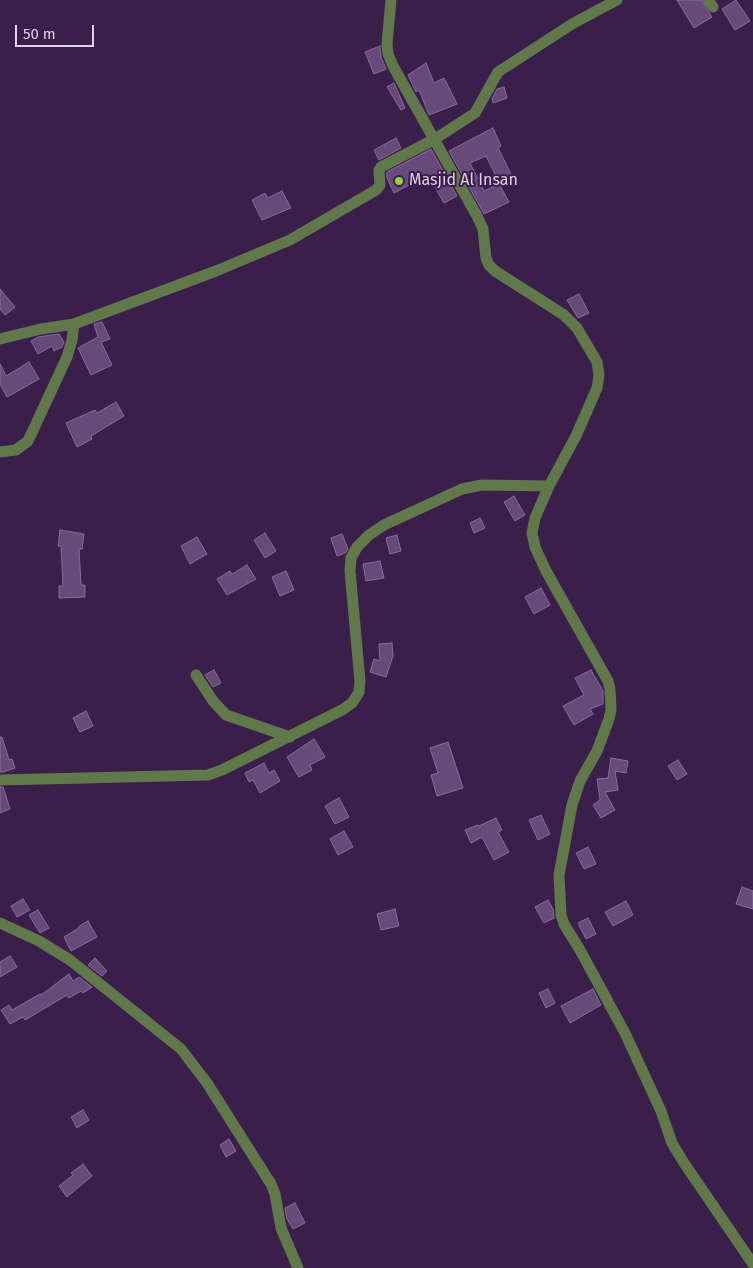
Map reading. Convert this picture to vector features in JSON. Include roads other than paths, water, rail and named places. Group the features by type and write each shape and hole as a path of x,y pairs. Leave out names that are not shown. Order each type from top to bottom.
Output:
{"street":[{"path":"391,0 387,44 388,54 477,216 483,229 486,258 489,265 495,271 564,315 577,328 597,362 599,375 597,388 576,436 535,518 532,533 535,547 546,572 608,682 611,701 609,718 597,751 580,781 572,805 559,875 561,915 564,924 625,1033 661,1111 672,1143 753,1264"},
{"path":"0,340 41,329 74,324 216,271 290,240 376,190 380,185 379,170 381,167 435,139 475,113 498,72 572,24 617,0"},
{"path":"0,452 16,450 28,441 67,357 74,324"},
{"path":"0,780 208,775 222,770 342,710 352,703 359,692 360,676 350,571 351,558 357,547 369,535 384,525 462,489 482,485 550,486"},
{"path":"196,675 213,701 226,715 290,737"},
{"path":"0,923 39,940 70,960 182,1050 208,1083 271,1184 275,1194 281,1228 298,1268"}],"place":[{"name":"Masjid Al Insan","path":"399,181"}]}
